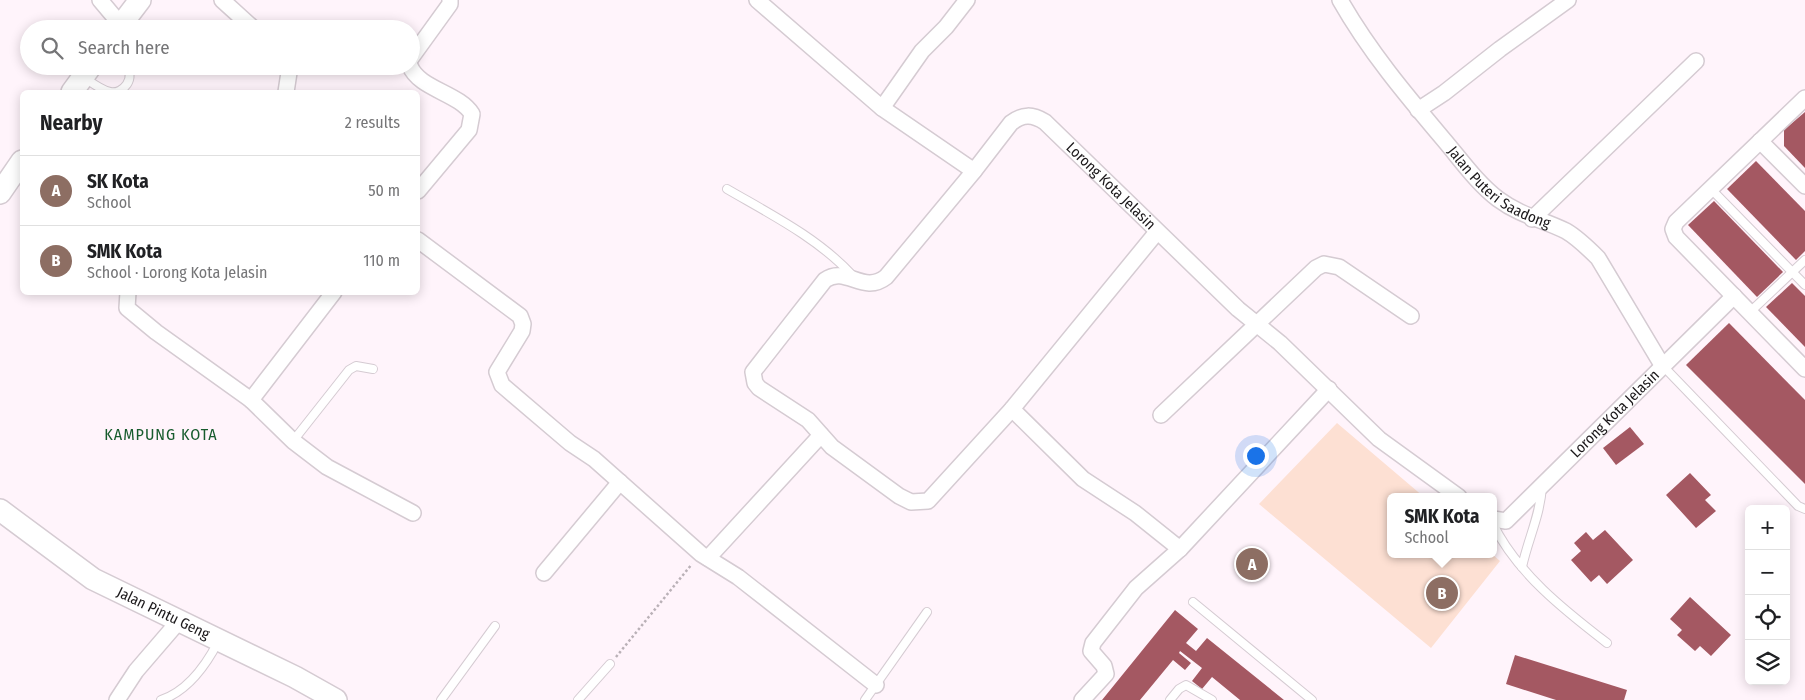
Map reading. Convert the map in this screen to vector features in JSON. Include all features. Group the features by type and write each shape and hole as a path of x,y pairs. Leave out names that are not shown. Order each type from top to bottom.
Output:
{"main road":[{"path":"125,20 140,0"},
{"name":"Jalan Pintu Geng","path":"0,510 93,578 295,676 336,700"}],"street":[{"path":"100,0 115,20"},
{"path":"222,0 244,20"},
{"path":"420,46 450,4 450,0"},
{"path":"757,0 882,108 974,171"},
{"path":"882,108 922,51 946,27 967,0"},
{"name":"Jalan Puteri Saadong","path":"1340,0 1368,47 1418,110 1482,185 1497,198 1532,219 1568,232 1598,258 1617,293 1662,365"},
{"path":"1418,110 1444,93 1500,49 1568,0"},
{"path":"1532,219 1696,62"},
{"path":"286,90 289,75"},
{"path":"417,75 462,103 472,114 469,130 420,188"},
{"path":"1805,98 1676,222 1674,233 1805,368"},
{"name":"Lorong Kota Jelasin","path":"821,434 808,420 759,388 755,383 753,372 824,280 832,275 840,275 872,284 886,277 974,171 1011,123 1019,117 1027,115 1045,122 1157,232 1256,324 1329,388 1379,439 1453,493"},
{"path":"1760,141 1805,186"},
{"path":"704,556 821,434 832,447 898,496 911,502 928,501 1012,408 1157,232"},
{"path":"420,241 520,316 523,324 522,331 497,372 502,385 570,443 620,482 704,556 738,577 876,685"},
{"path":"1160,415 1316,268 1324,264 1339,267 1411,316"},
{"path":"128,295 127,308 156,332 174,343 251,400 294,440 327,467 413,513"},
{"path":"251,400 332,295"},
{"name":"Lorong Kota Jelasin","path":"1497,520 1506,521 1734,296"},
{"path":"1082,700 1106,674 1104,666 1091,651 1093,643 1136,588 1180,548 1329,388"},
{"path":"1012,408 1083,479 1135,512 1180,548"},
{"path":"544,573 620,482"},
{"path":"117,700 136,671 179,621"}],"lane":[{"path":"122,90 127,85 130,75"},
{"path":"82,79 107,90"},
{"path":"727,189 783,221 838,260 857,281"},
{"path":"1711,189 1805,285"},
{"path":"1750,312 1805,260"},
{"path":"1662,365 1798,506 1805,509"},
{"path":"294,440 349,370 356,366 373,369"},
{"path":"1522,567 1526,546 1539,515 1542,487"},
{"path":"1497,532 1502,542 1522,567 1573,617 1607,643"},
{"path":"1193,602 1312,700"},
{"path":"865,700 927,612"},
{"path":"441,700 495,626"},
{"path":"161,700 190,682 207,664 219,640"},
{"path":"578,700 610,664"},
{"path":"1170,700 1179,689 1186,685 1212,700"}],"path":[{"path":"610,664 704,556"}],"shaded area":[{"path":"1337,423 1419,493 1387,493 1387,558 1497,558 1500,561 1431,648 1259,504"}],"building":[{"path":"1805,112 1805,168 1784,146 1784,130"},
{"path":"1756,161 1805,211 1805,251 1796,260 1727,189"},
{"path":"1714,201 1783,272 1757,297 1688,225"},
{"path":"1792,283 1805,296 1805,347 1766,307"},
{"path":"1729,323 1805,400 1805,484 1686,365"},
{"path":"1630,427 1644,444 1616,465 1603,448"},
{"path":"1690,473 1711,495 1705,500 1716,511 1696,528 1666,495"},
{"path":"1605,530 1633,560 1607,584 1599,575 1591,582 1571,560 1581,551 1574,543 1586,532 1593,540"},
{"path":"1690,597 1731,635 1711,656 1700,646 1695,651 1677,635 1682,630 1670,619"},
{"path":"1175,610 1198,629 1186,643 1196,651 1207,638 1284,700 1240,700 1212,677 1202,689 1192,681 1202,668 1180,651 1179,653 1191,663 1185,670 1173,660 1140,700 1102,700"},
{"path":"1515,655 1627,690 1624,700 1556,700 1506,684"}],"place":[{"name":"SK Kota","path":"1252,564"},
{"name":"SMK Kota","path":"1442,593"}],"district":[{"name":"KAMPUNG KOTA","path":"161,434"}]}
